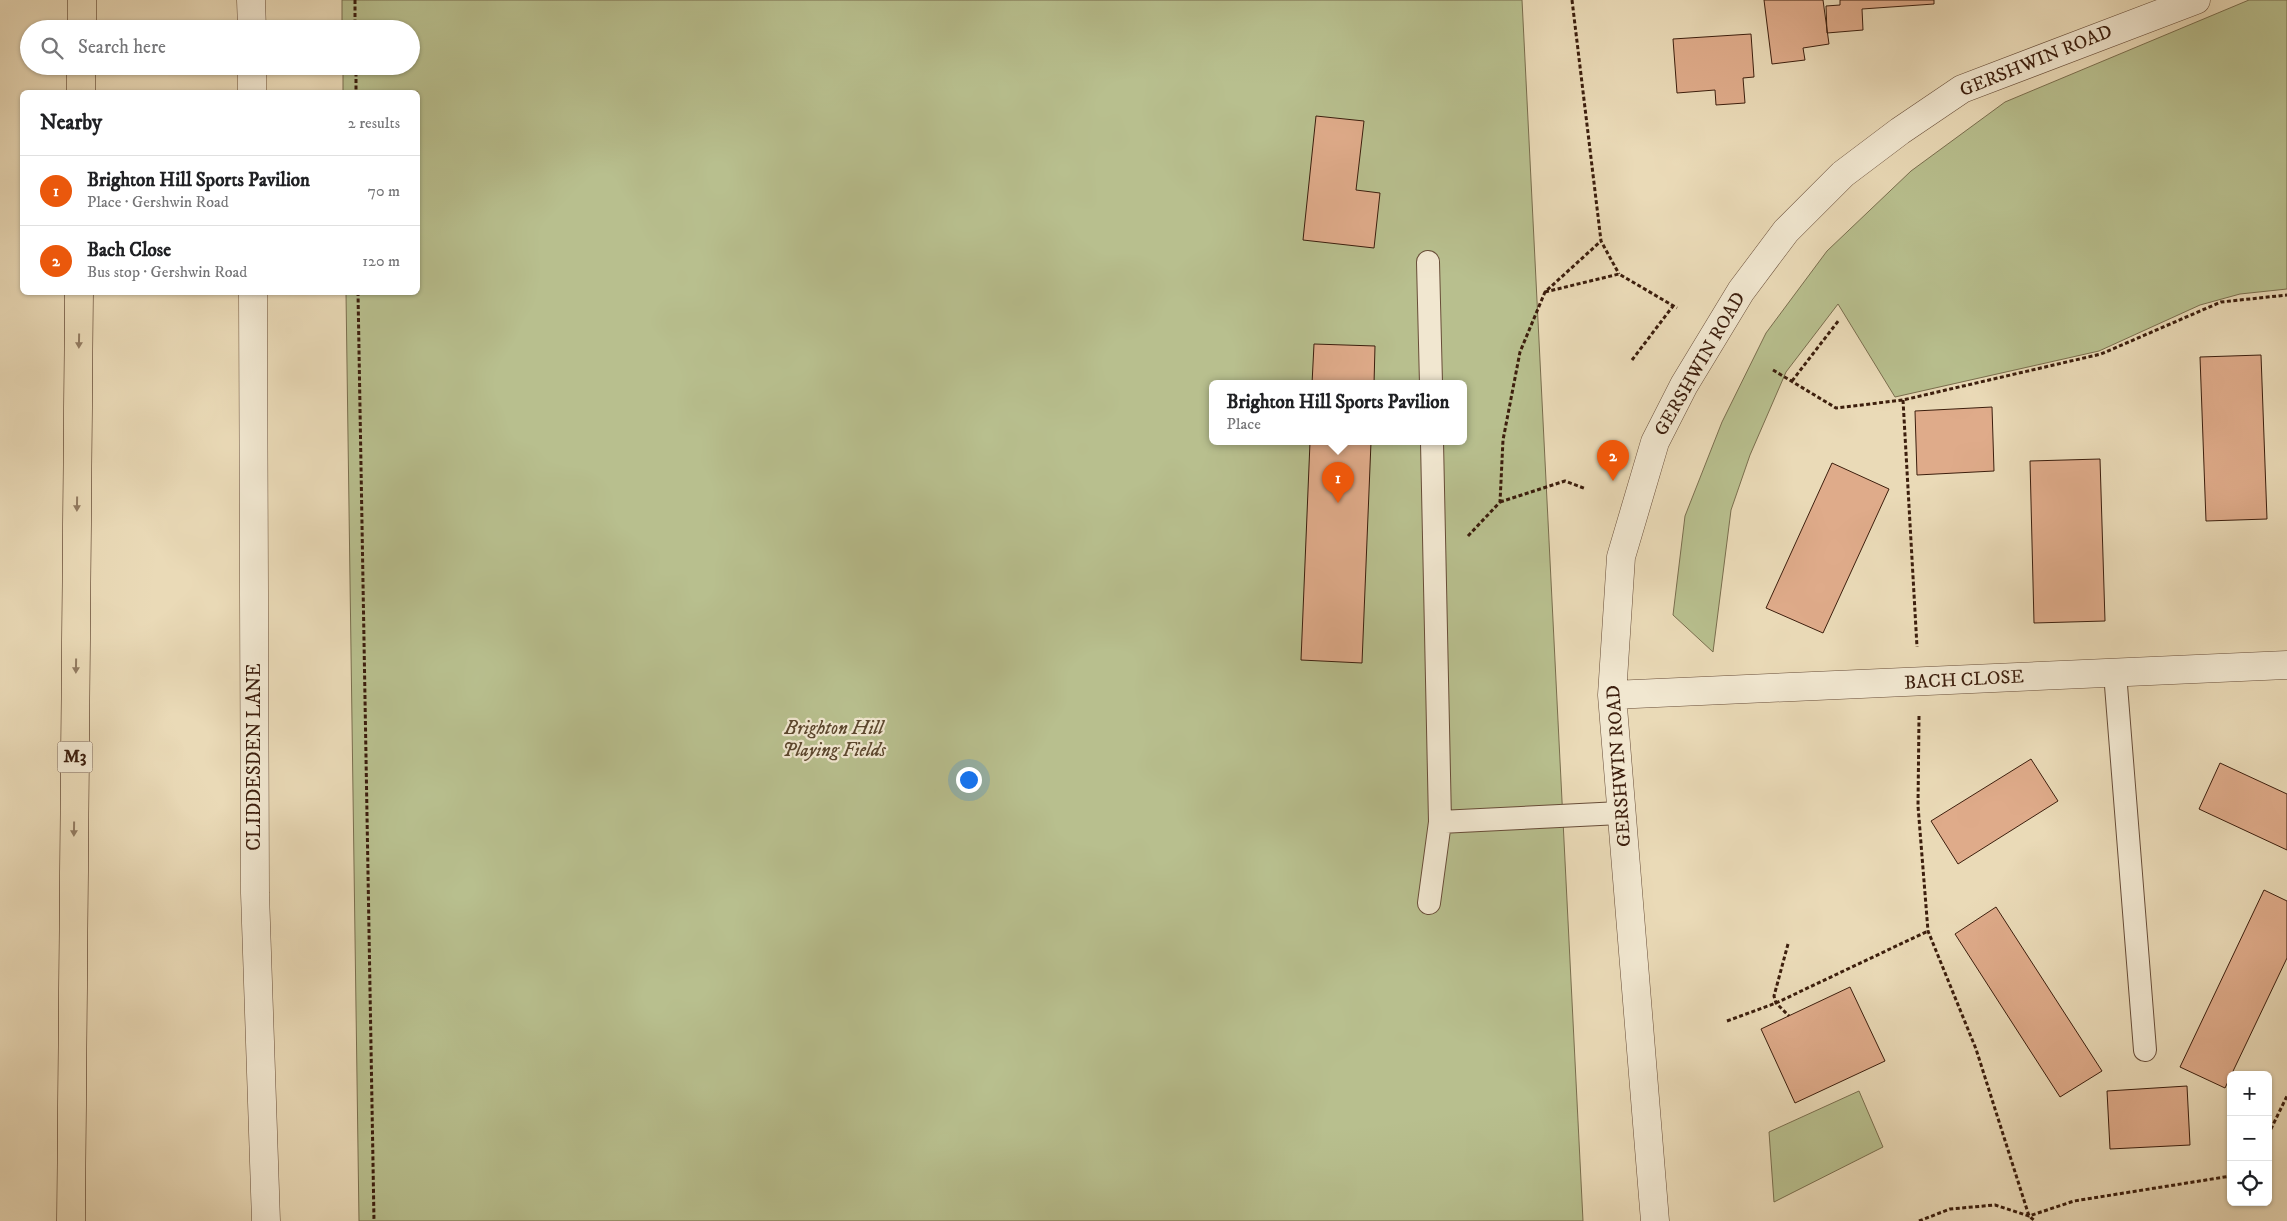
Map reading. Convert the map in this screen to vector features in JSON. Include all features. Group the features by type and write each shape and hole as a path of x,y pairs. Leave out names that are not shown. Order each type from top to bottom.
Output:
{"highway":[{"path":"82,0 82,20"},
{"path":"81,75 81,90"},
{"name":"M3","path":"71,1221 79,295"}],"street":[{"path":"252,0 252,20"},
{"name":"GERSHWIN ROAD","path":"1655,1221 1620,813 1612,695 1621,557 1655,442 1684,385 1741,292 1786,231 1843,174 1900,131 1962,89 2196,0"},
{"path":"252,75 252,90"},
{"name":"CLIDDESDEN LANE","path":"253,295 255,892 266,1221"},
{"name":"BACH CLOSE","path":"1612,695 2287,665"}],"lane":[{"path":"1428,262 1431,380"},
{"path":"1430,903 1440,822 1432,445"},
{"path":"2115,672 2145,1050"},
{"path":"1440,822 1620,813"}],"path":[{"path":"355,0 355,20"},
{"path":"1572,0 1601,241 1619,274 1678,308"},
{"path":"356,75 356,90"},
{"path":"1500,502 1503,440 1520,352 1545,292 1601,241"},
{"path":"1545,292 1619,274"},
{"path":"358,295 374,1221"},
{"path":"1773,370 1836,408 1903,400 2101,354 2221,302 2287,295"},
{"path":"1632,360 1673,306"},
{"path":"1792,382 1839,320"},
{"path":"1903,400 1920,682 1918,806 1928,931 1976,1050 2029,1216"},
{"path":"1435,571 1500,502 1565,481 1586,489"},
{"path":"1727,1021 1776,1002 1928,931"},
{"path":"1788,944 1774,996 1776,1002 1789,1016"},
{"path":"2272,1127 2287,1096"},
{"path":"2029,1216 2074,1202 2227,1177"},
{"path":"1919,1221 1950,1209 1995,1205 2029,1216 2035,1221"}],"green space":[{"name":"Brighton Hill Playing Fields","path":"342,0 1522,0 1583,1221 359,1221 346,295 420,295 420,90 343,90 343,75 420,75 420,20 342,20"},
{"path":"2249,0 2287,0 2287,289 2240,294 2200,305 2099,351 1895,397 1838,304 1786,372 1750,455 1731,510 1713,652 1673,615 1685,516 1722,422 1766,333 1827,251 1911,171 2005,102"},
{"path":"1859,1091 1883,1147 1774,1202 1769,1132"}],"building":[{"path":"1764,0 1823,0 1829,44 1803,48 1805,60 1772,64"},
{"path":"1840,0 1934,0 1934,4 1862,9 1863,30 1827,33 1826,6 1840,5"},
{"path":"1751,34 1754,77 1743,78 1745,103 1716,105 1715,90 1677,93 1673,39"},
{"path":"1316,116 1364,121 1356,190 1380,193 1374,248 1303,240"},
{"path":"1314,344 1375,346 1374,380 1312,380"},
{"path":"2261,355 2267,519 2206,521 2200,357"},
{"path":"1992,407 1994,471 1917,475 1915,411"},
{"path":"1310,445 1371,445 1362,663 1301,660"},
{"path":"2100,459 2105,621 2034,623 2030,461"},
{"path":"1832,463 1889,489 1823,633 1766,608"},
{"path":"2031,759 2058,801 1958,864 1931,821"},
{"path":"2220,763 2287,794 2287,850 2199,809"},
{"path":"2264,890 2287,901 2287,958 2233,1071 2227,1071 2225,1088 2180,1067"},
{"path":"1996,907 2102,1071 2060,1097 1955,934"},
{"path":"1850,987 1885,1061 1795,1103 1761,1029"},
{"path":"2187,1086 2190,1145 2110,1149 2107,1091"}],"place":[{"name":"Bach Close","path":"1613,481"},
{"name":"Brighton Hill Sports Pavilion","path":"1338,503"}]}
